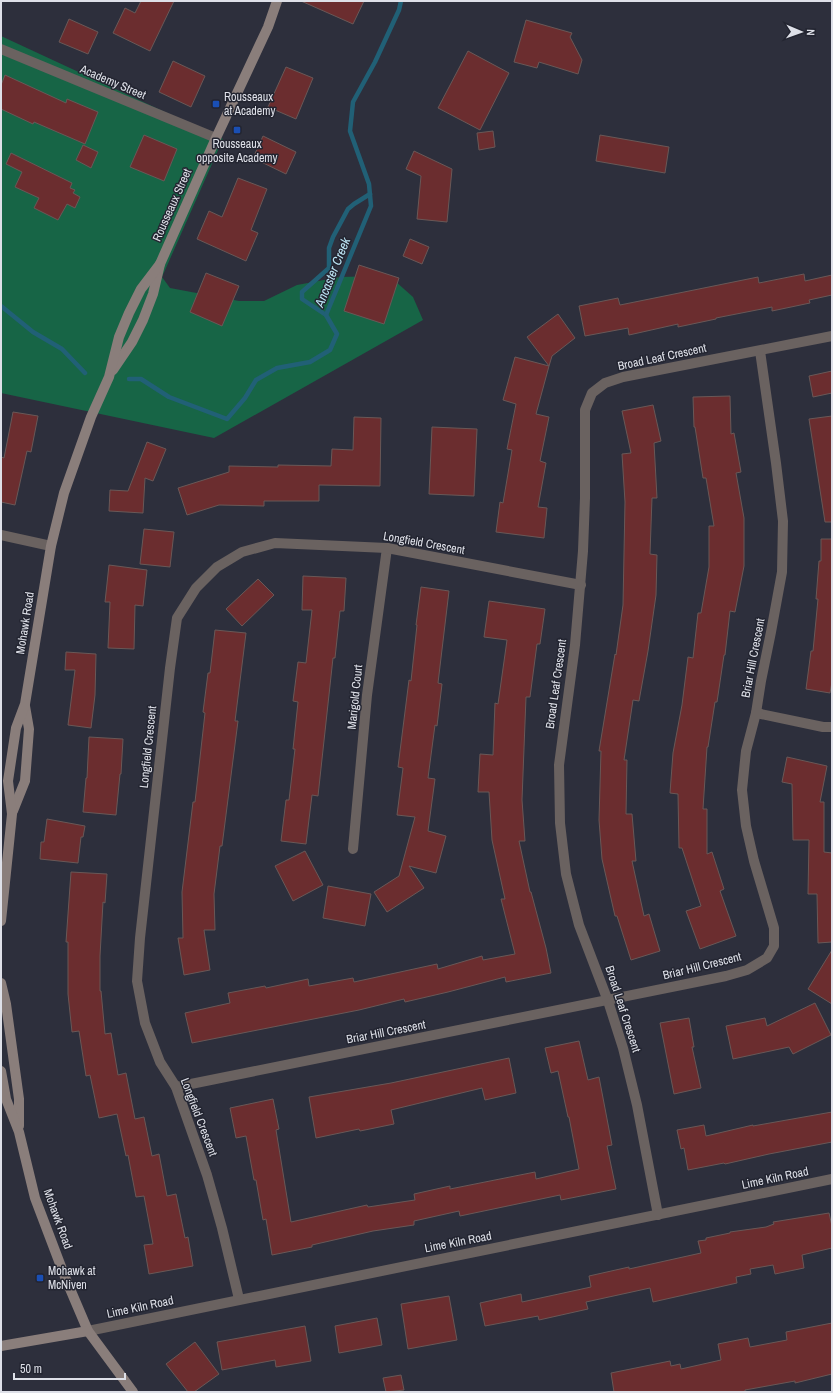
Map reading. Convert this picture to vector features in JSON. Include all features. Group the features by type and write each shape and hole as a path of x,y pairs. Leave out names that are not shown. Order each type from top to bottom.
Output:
{"main road":[{"name":"Rousseaux Street","path":"51,546 64,493 91,417 109,377 132,342 144,320 153,294 160,264 216,138 268,27 277,1"},
{"name":"Rousseaux Street","path":"268,27 284,1"},
{"name":"Rousseaux Street","path":"109,377 119,337 129,313 141,289 160,264"},
{"name":"Mohawk Road","path":"1,921 12,814 8,781 16,728 25,704 51,546"},
{"name":"Mohawk Road","path":"12,814 25,781 29,729 25,704"},
{"name":"Mohawk Road","path":"1,983 6,1004 19,1098 19,1132"},
{"name":"Mohawk Road","path":"1,1071 6,1099 19,1132 35,1198 65,1277 88,1331 133,1392"},
{"path":"1,1346 88,1331"}],"street":[{"name":"Academy Street","path":"1,49 216,138"},
{"name":"Broad Leaf Crescent","path":"658,1215 637,1105 623,1048 608,1001 579,925 566,874 560,823 559,765 575,645 581,585 585,498 585,410 592,394 606,383 624,377 832,336"},
{"name":"Briar Hill Crescent","path":"176,1087 726,976 748,970 767,958 774,946 774,928 754,861 746,826 742,790 746,751 756,714 782,572 783,521 760,351"},
{"path":"1,536 51,546"},
{"name":"Longfield Crescent","path":"239,1299 208,1175 176,1087 160,1062 145,1023 138,981 140,938 170,668 177,618 196,588 217,567 242,552 275,543 387,548 581,585"},
{"name":"Marigold Court","path":"353,849 367,695 387,548"},
{"path":"756,714 823,727 832,727"},
{"name":"Lime Kiln Road","path":"88,1331 832,1179"}],"green space":[{"path":"1,36 223,139 162,277 170,288 239,301 264,301 297,285 340,277 379,276 395,281 413,297 423,320 214,438 1,393"}],"building":[{"path":"141,1 174,1 150,51 113,33 125,8 135,13"},
{"path":"301,1 364,1 353,24"},
{"path":"69,19 98,32 88,54 59,42"},
{"path":"526,20 572,33 570,37 582,60 578,74 539,62 537,68 514,62"},
{"path":"468,51 509,73 480,130 438,108"},
{"path":"173,61 205,76 191,107 159,92"},
{"path":"286,67 313,78 296,119 268,107"},
{"path":"5,75 66,103 67,99 98,112 85,144 34,122 33,124 1,109 1,85"},
{"path":"493,131 495,147 479,150 477,133"},
{"path":"144,135 177,149 164,181 130,167"},
{"path":"600,135 669,147 665,173 596,161"},
{"path":"263,136 296,152 286,174 253,158"},
{"path":"83,145 98,152 91,168 76,160"},
{"path":"414,151 452,169 447,222 417,219 421,176 406,169"},
{"path":"11,153 72,183 70,188 75,190 73,193 80,197 75,208 67,204 58,220 34,208 39,198 15,187 22,172 6,164"},
{"path":"238,178 267,189 251,230 258,233 246,261 197,239 209,211 222,217"},
{"path":"410,239 429,247 422,264 403,256"},
{"path":"359,265 399,278 384,324 344,311"},
{"path":"206,273 239,286 222,326 190,312"},
{"path":"804,274 805,281 832,275 832,295 809,300 810,303 772,311 772,307 678,327 678,324 629,335 628,328 585,336 579,306 618,298 620,305 758,277 759,283"},
{"path":"558,314 575,338 552,356 549,366 527,337"},
{"path":"515,357 549,366 536,414 549,417 540,461 546,463 538,507 547,508 544,538 496,532 500,502 503,503 512,450 507,449 516,404 503,400"},
{"path":"832,371 832,393 813,397 809,376"},
{"path":"730,396 731,434 734,433 741,472 736,473 744,518 744,566 735,612 730,611 725,655 707,747 703,809 707,809 707,854 712,852 724,889 720,891 736,936 700,949 686,911 701,906 682,848 679,848 678,794 670,793 673,753 682,705 688,657 693,658 698,613 701,613 709,567 709,526 714,526 706,478 703,478 694,427 693,397"},
{"path":"653,405 661,441 654,443 657,498 652,498 650,554 657,555 656,595 639,701 633,700 624,760 627,760 626,814 632,814 636,861 632,861 644,916 649,914 660,951 631,960 617,916 615,916 602,859 599,820 601,751 599,751 615,654 616,655 623,605 625,502 622,454 631,453 622,411"},
{"path":"13,412 38,416 31,452 27,451 15,505 1,502 1,457 4,458"},
{"path":"832,416 832,522 825,522 809,419"},
{"path":"354,417 381,418 380,486 319,485 319,501 264,501 264,506 219,505 187,515 178,488 229,472 229,466 331,466 332,449 353,450"},
{"path":"432,427 477,429 474,496 429,494"},
{"path":"147,442 166,449 153,481 145,478 143,513 109,511 110,490 128,491"},
{"path":"144,529 174,532 170,567 140,564"},
{"path":"821,539 832,539 832,682 830,693 806,689 811,651 813,651 818,599 816,599 819,561 821,561"},
{"path":"109,565 147,570 143,606 135,605 134,649 108,648 110,602 105,602"},
{"path":"303,576 346,578 344,611 340,611 335,658 333,658 318,796 312,795 306,844 281,841 286,800 289,800 295,749 293,749 298,702 293,701 298,662 306,663 312,610 302,610"},
{"path":"258,579 274,595 242,626 226,609"},
{"path":"421,587 449,591 438,683 442,684 437,726 435,725 428,778 435,779 428,831 446,836 436,873 409,866 424,888 387,912 374,892 399,876 415,817 397,815 403,768 398,767 409,680 411,681"},
{"path":"489,601 545,609 540,644 537,644 530,697 526,697 522,800 525,841 519,841 530,892 546,948 551,973 506,982 505,977 405,1002 404,999 359,1010 192,1043 185,1013 230,1003 228,993 265,986 266,988 308,979 309,986 353,978 354,982 437,964 438,969 482,956 483,960 515,954 501,899 505,899 492,840 489,792 478,792 480,754 493,755 495,703 498,704 507,640 484,637"},
{"path":"215,630 246,633 235,721 238,721 222,846 220,846 214,894 215,930 204,930 210,970 184,975 178,938 183,938 182,892 193,802 195,802 205,713 203,712 208,673 210,673"},
{"path":"66,652 96,654 95,695 91,728 68,725 75,670 65,670"},
{"path":"89,737 123,739 121,774 116,815 83,812 87,778"},
{"path":"787,757 827,766 820,802 824,802 824,852 832,853 832,942 818,943 817,894 808,894 809,840 793,840 792,784 782,782"},
{"path":"47,819 85,826 83,837 81,837 78,863 40,859 41,842 44,842"},
{"path":"305,851 323,885 293,901 275,866"},
{"path":"71,872 107,874 105,903 103,902 100,956 100,991 105,1034 111,1033 118,1075 126,1073 135,1119 144,1117 152,1156 159,1154 167,1196 176,1194 185,1238 188,1237 193,1266 149,1274 144,1245 153,1244 144,1196 136,1197 128,1155 126,1156 117,1114 99,1118 90,1075 86,1076 79,1031 72,1032 68,994 68,942 66,942"},
{"path":"328,886 371,894 365,926 323,918"},
{"path":"832,950 832,1004 808,989"},
{"path":"815,1003 831,1035 793,1054 789,1047 733,1059 726,1026 765,1018 767,1026"},
{"path":"689,1018 694,1047 692,1047 701,1088 674,1094 660,1023"},
{"path":"579,1041 588,1080 599,1077 612,1145 607,1146 616,1189 561,1200 560,1195 460,1216 459,1211 414,1221 414,1225 373,1231 312,1245 312,1247 272,1255 266,1219 263,1220 246,1136 236,1138 230,1108 273,1099 279,1129 276,1130 291,1222 367,1205 368,1207 415,1200 414,1194 450,1186 450,1189 535,1172 536,1179 579,1169 558,1071 551,1073 545,1048"},
{"path":"509,1058 516,1093 485,1100 482,1088 391,1110 394,1124 360,1131 359,1129 316,1138 309,1097 391,1083"},
{"path":"832,1112 832,1142 688,1170 684,1148 681,1149 677,1130 704,1125 706,1136 753,1125"},
{"path":"829,1213 832,1226 832,1248 802,1255 804,1268 775,1274 773,1265 750,1269 751,1274 736,1277 737,1283 653,1302 650,1288 586,1302 588,1309 539,1320 538,1316 485,1326 480,1303 521,1294 522,1302 591,1287 589,1276 701,1253 698,1241 706,1240 706,1238 730,1232 766,1227 774,1224 773,1222"},
{"path":"449,1296 457,1340 408,1349 401,1304"},
{"path":"377,1318 382,1345 339,1353 335,1326"},
{"path":"832,1323 832,1374 795,1383 795,1381 745,1390 745,1392 614,1392 611,1373 670,1361 671,1366 680,1364 681,1369 721,1360 718,1344 748,1338 750,1347 787,1340 786,1332"},
{"path":"305,1326 311,1361 276,1367 275,1360 222,1370 217,1342"},
{"path":"195,1342 219,1374 194,1392 188,1392 166,1364"},
{"path":"401,1375 404,1390 386,1392 383,1378"}],"waterway":[{"name":"Ancaster Creek","path":"129,379 141,379 169,397 227,419 245,398 256,380 277,368 310,362 330,350 337,334 326,315 371,206 369,184 350,131 353,102 375,62 399,10 401,1"},
{"path":"326,315 302,299 302,292 329,268 329,248 333,237 348,209 370,194"},
{"name":"Ancaster Creek","path":"1,306 33,332 62,349 85,373"}],"place":[{"name":"Rousseaux at Academy","path":"216,104"},
{"name":"Rousseaux opposite Academy","path":"237,130"},
{"name":"Mohawk at McNiven","path":"40,1278"}]}
